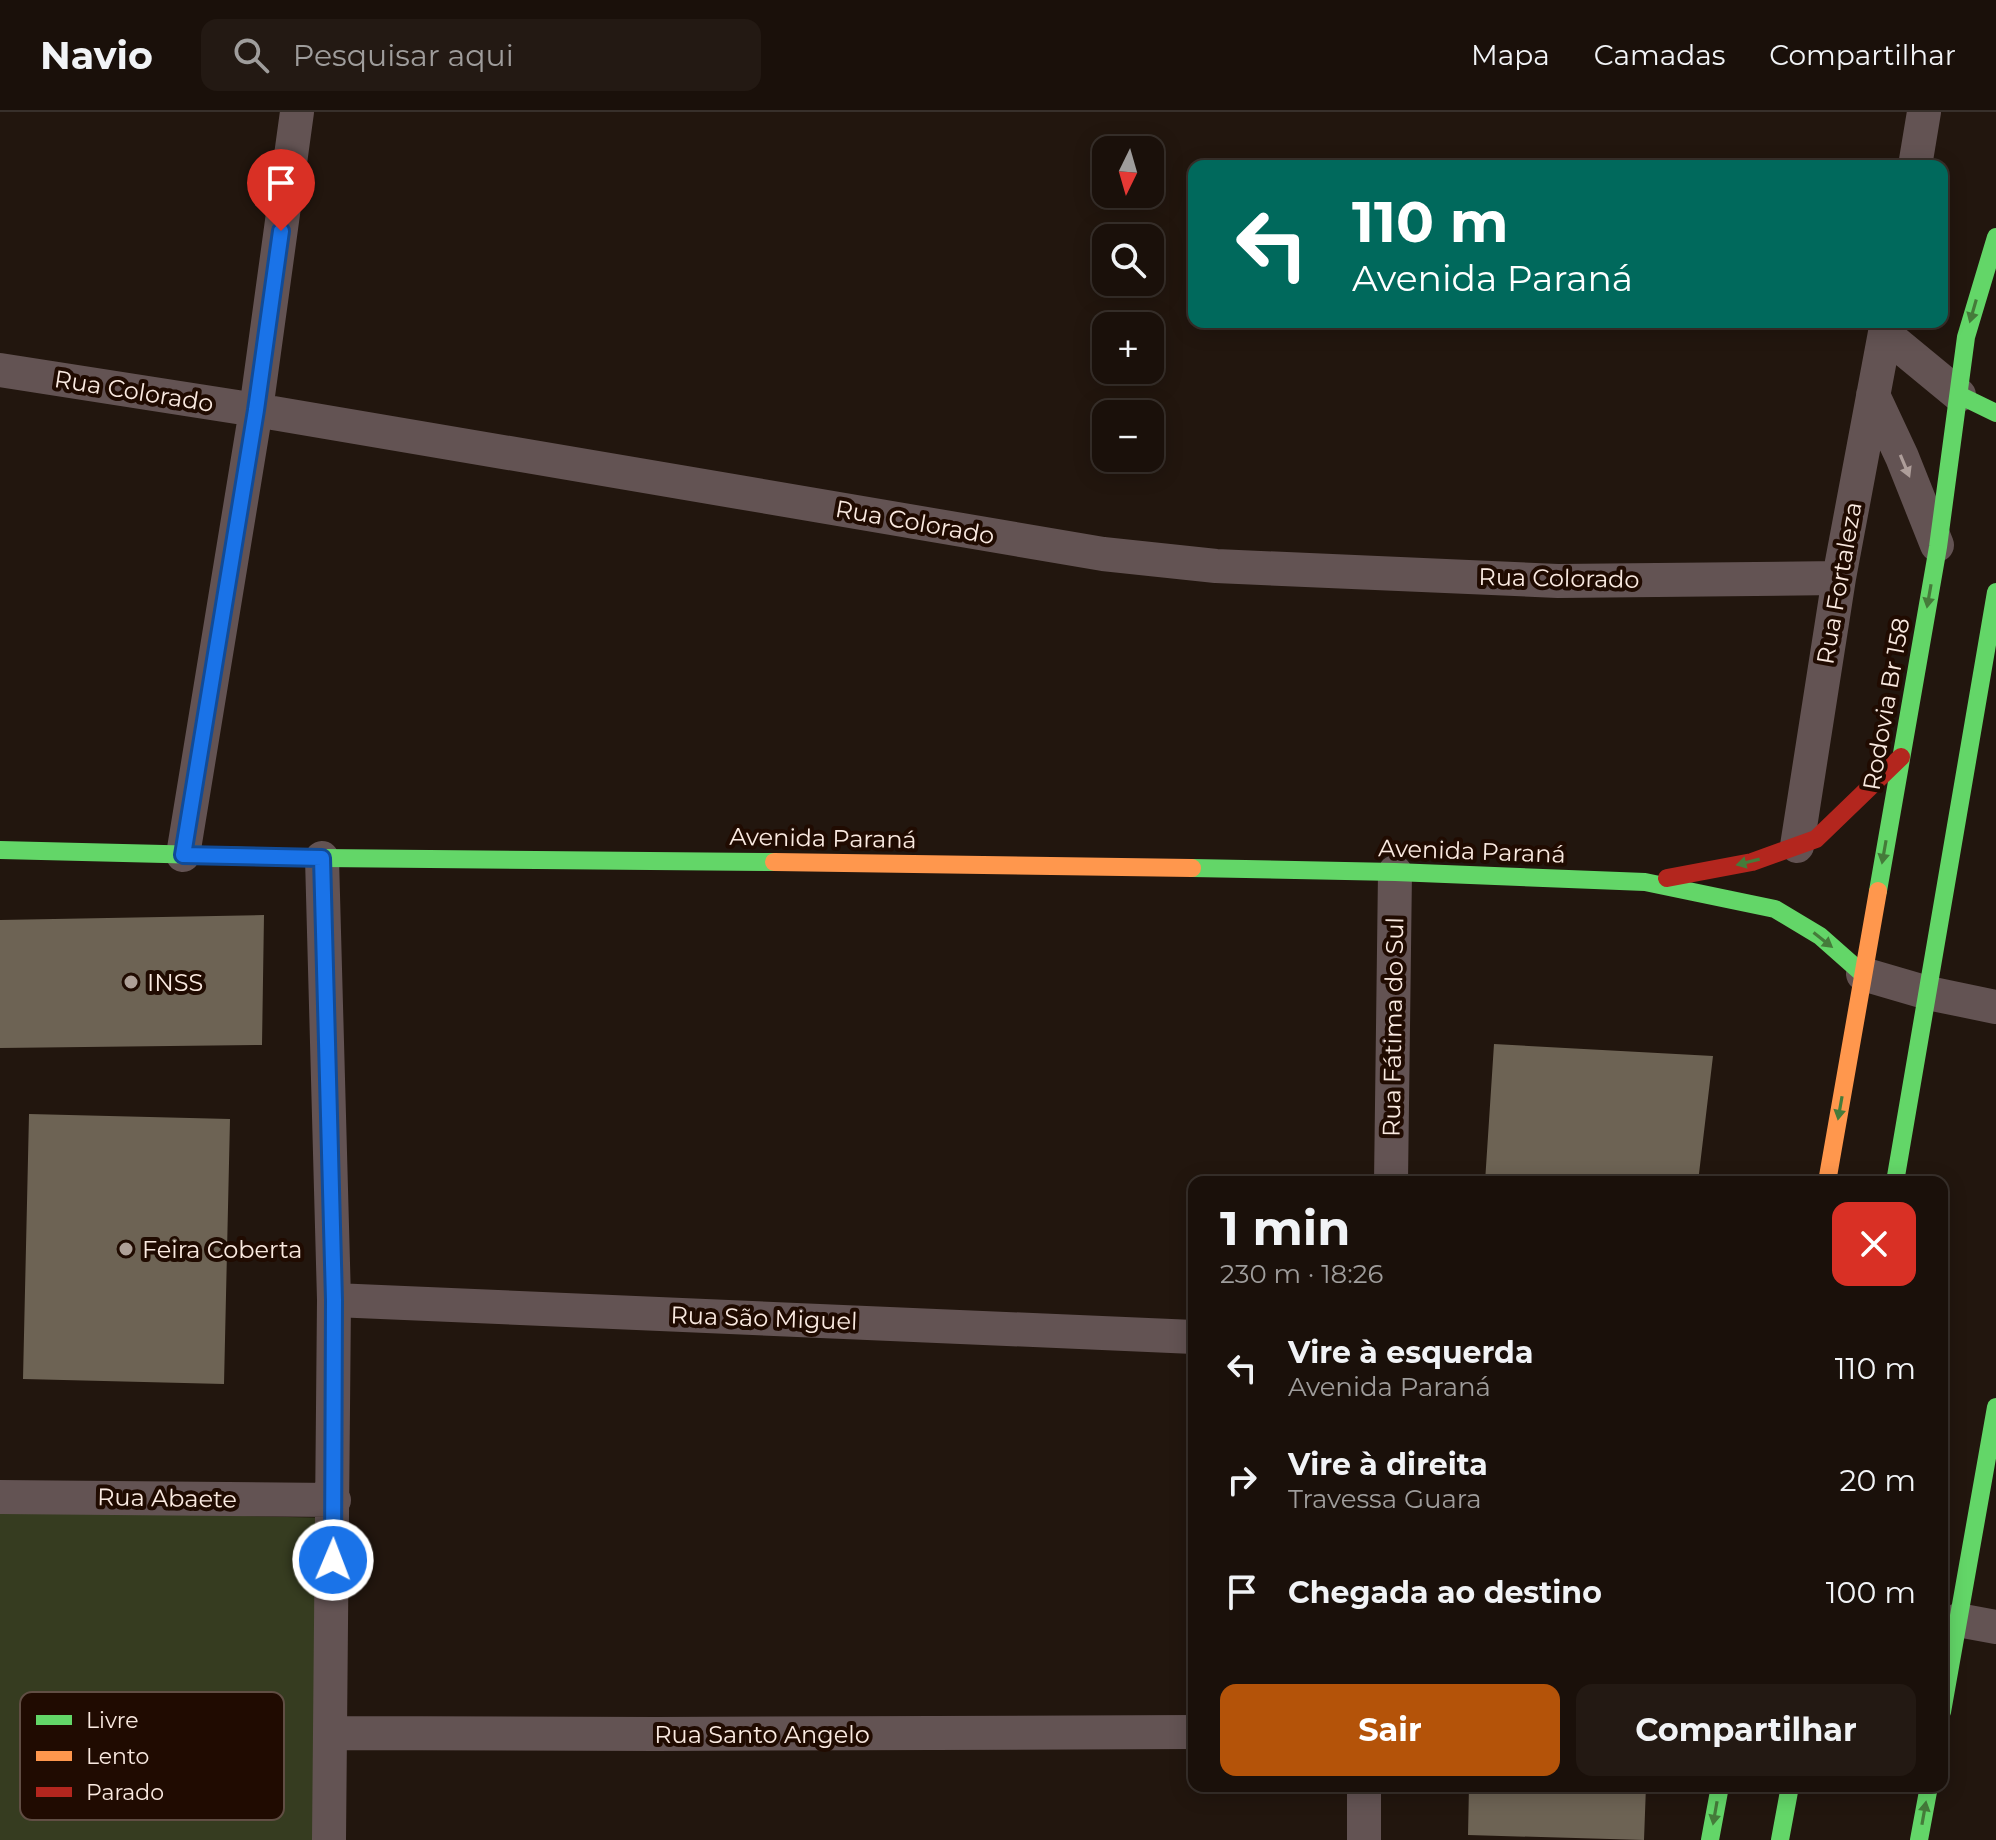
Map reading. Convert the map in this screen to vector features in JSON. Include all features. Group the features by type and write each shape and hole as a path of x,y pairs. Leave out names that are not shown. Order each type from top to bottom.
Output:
{"street":[{"path":"183,855 256,410 297,112"},
{"path":"1916,160 1924,112"},
{"name":"Rodovia Br 158","path":"1828,1176 1938,547 1966,337 1996,237"},
{"path":"1886,328 1959,395 1996,413"},
{"name":"Rua Fortaleza","path":"1797,846 1839,578 1886,328"},
{"name":"Rua Colorado","path":"0,370 256,410 1103,554 1216,566 1558,581 1839,578"},
{"path":"1873,395 1938,547"},
{"path":"1896,1176 1996,592"},
{"name":"Avenida Paraná","path":"1645,882 1752,862 1816,839 1901,757"},
{"name":"Avenida Paraná","path":"0,850 322,858 1395,872 1645,882 1775,909 1820,936 1863,974"},
{"path":"322,858 334,1300 329,1840"},
{"name":"Rua Fátima do Sul","path":"1391,1176 1395,872"},
{"path":"1863,974 1928,993 1996,1007"},
{"name":"Rua São Miguel","path":"334,1300 1188,1337"},
{"path":"1948,1678 1958,1620 1983,1554 1996,1407"},
{"name":"Rua Abaete","path":"0,1497 334,1500"},
{"path":"1958,1620 1996,1627"},
{"name":"Rua Santo Angelo","path":"331,1733 1188,1732"},
{"path":"1364,1792 1364,1840"},
{"path":"1710,1840 1719,1792"},
{"path":"1780,1840 1789,1792"},
{"path":"1919,1840 1928,1792"}],"green space":[{"path":"0,1511 334,1518 329,1840 0,1840"}],"building":[{"name":"INSS","path":"264,915 262,1045 0,1048 0,920"},
{"path":"1494,1044 1713,1056 1699,1176 1485,1176"},
{"name":"Feira Coberta","path":"29,1114 230,1119 224,1384 23,1379"},
{"path":"1469,1792 1646,1792 1644,1840 1468,1835"}],"traffic: fast":[{"path":"1878,891 1938,547 1966,337 1996,237"},
{"path":"1959,395 1996,413"},
{"path":"1896,1176 1996,592"},
{"path":"0,850 322,858 774,862"},
{"path":"1192,868 1645,882 1775,909 1820,936 1863,974"},
{"path":"1948,1678 1996,1407"},
{"path":"1710,1840 1719,1792"},
{"path":"1780,1840 1789,1792"},
{"path":"1919,1840 1928,1792"}],"traffic: slow":[{"path":"774,862 1192,868"},
{"path":"1828,1176 1878,891"}],"traffic: jam":[{"path":"1667,878 1752,862 1816,839 1901,757"}],"place":[{"name":"INSS","path":"131,982"},
{"name":"Feira Coberta","path":"126,1249"}],"route":[{"path":"281,231 256,410 183,855 322,858 334,1300 333,1560"}]}
